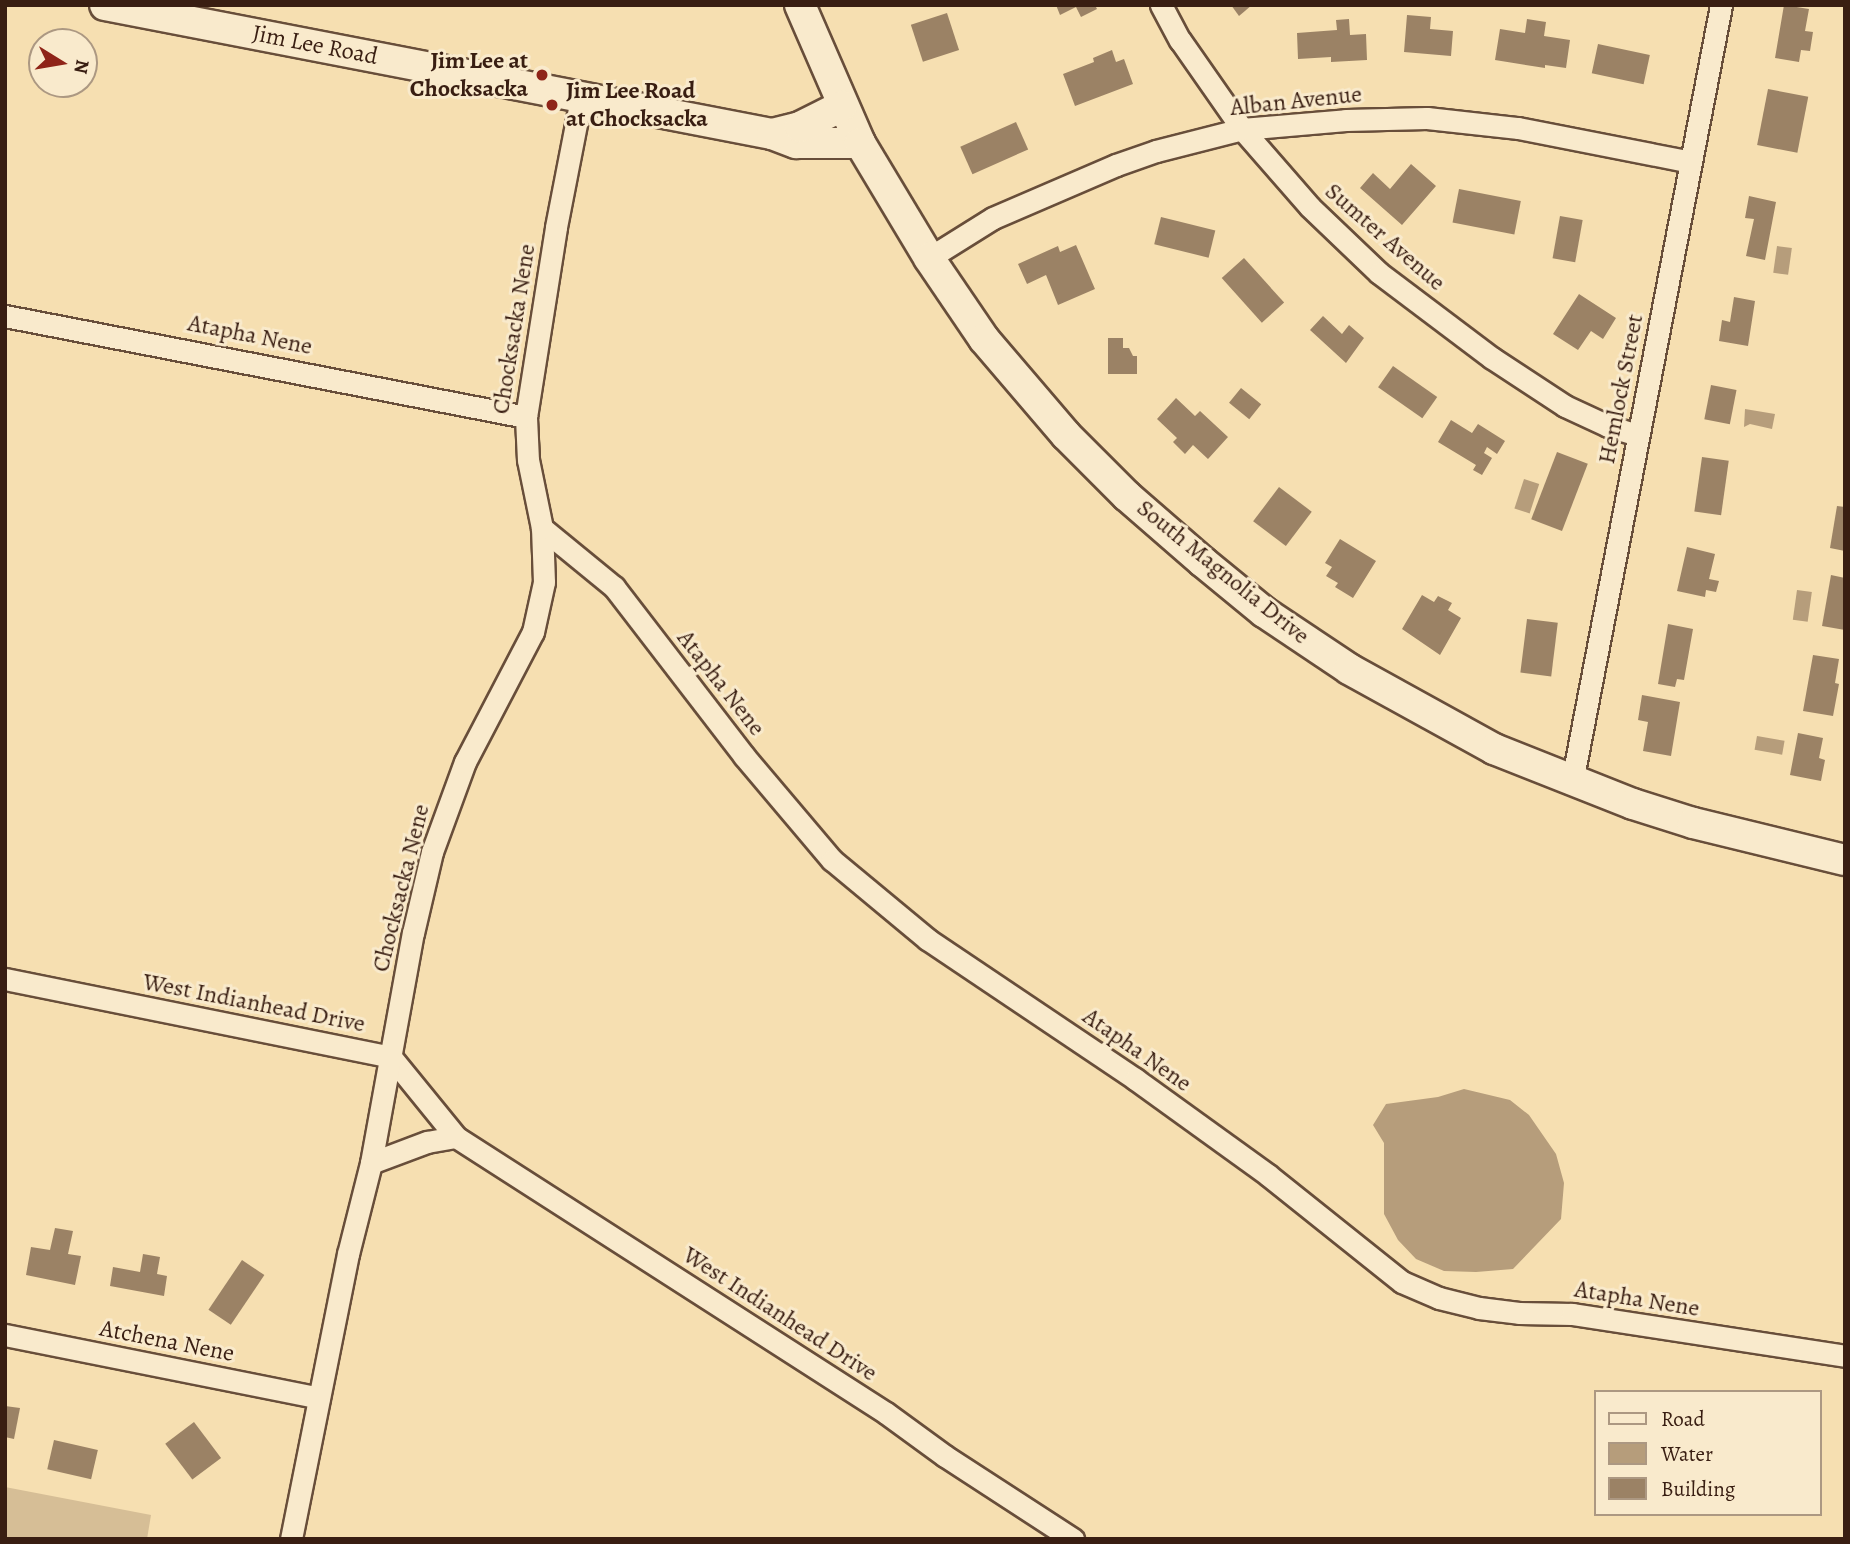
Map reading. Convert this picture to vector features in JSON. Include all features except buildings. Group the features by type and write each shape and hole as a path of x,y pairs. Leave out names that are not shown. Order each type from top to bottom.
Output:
{"main road":[{"name":"Jim Lee Road","path":"105,5 772,134 796,143 860,143"},
{"name":"South Magnolia Drive","path":"800,5 860,143 929,258 984,339 1026,391 1127,496 1264,612 1349,669 1494,749 1572,782 1693,823 1845,860"},
{"name":"Jim Lee Road","path":"772,134 800,127 842,106"}],"street":[{"name":"Sumter Avenue","path":"1161,5 1180,40 1242,129 1310,207 1379,273 1492,358 1565,406 1608,426 1638,435"},
{"name":"Hemlock Street","path":"1572,782 1721,5"},
{"name":"Chocksacka Nene","path":"291,1539 348,1254 371,1163 413,933 432,852 465,762 533,632 544,582 542,528 528,460 526,417 556,227 581,98"},
{"name":"Alban Avenue","path":"929,258 993,218 1116,166 1156,151 1242,129 1346,120 1427,118 1518,128 1691,162"},
{"name":"Atapha Nene","path":"5,316 526,417"},
{"name":"Atapha Nene","path":"542,528 614,587 744,756 832,860 873,896 927,939 1135,1079 1268,1175 1402,1282 1439,1298 1479,1308 1519,1313 1572,1314 1845,1356"},
{"name":"West Indianhead Drive","path":"5,979 391,1057 456,1137 886,1413 945,1456 1073,1539"},
{"path":"371,1163 427,1142 456,1137"},
{"name":"Atchena Nene","path":"5,1335 319,1398"}],"shaded area":[{"path":"5,1487 151,1515 147,1539 5,1539"}],"water":[{"path":"1777,246 1792,248 1788,275 1773,273"},
{"path":"1745,409 1775,414 1772,429 1750,424 1744,427"},
{"path":"1524,479 1539,484 1530,513 1514,508"},
{"path":"1797,590 1812,592 1808,622 1793,620"},
{"path":"1757,736 1785,741 1782,755 1755,750"},
{"path":"1464,1089 1510,1100 1529,1115 1556,1154 1564,1183 1561,1219 1513,1269 1444,1271 1416,1259 1398,1240 1384,1214 1384,1143 1373,1125 1386,1104 1438,1097"}],"place":[{"name":"Jim Lee at Chocksacka","path":"542,75"},
{"name":"Jim Lee Road at Chocksacka","path":"552,105"}]}
